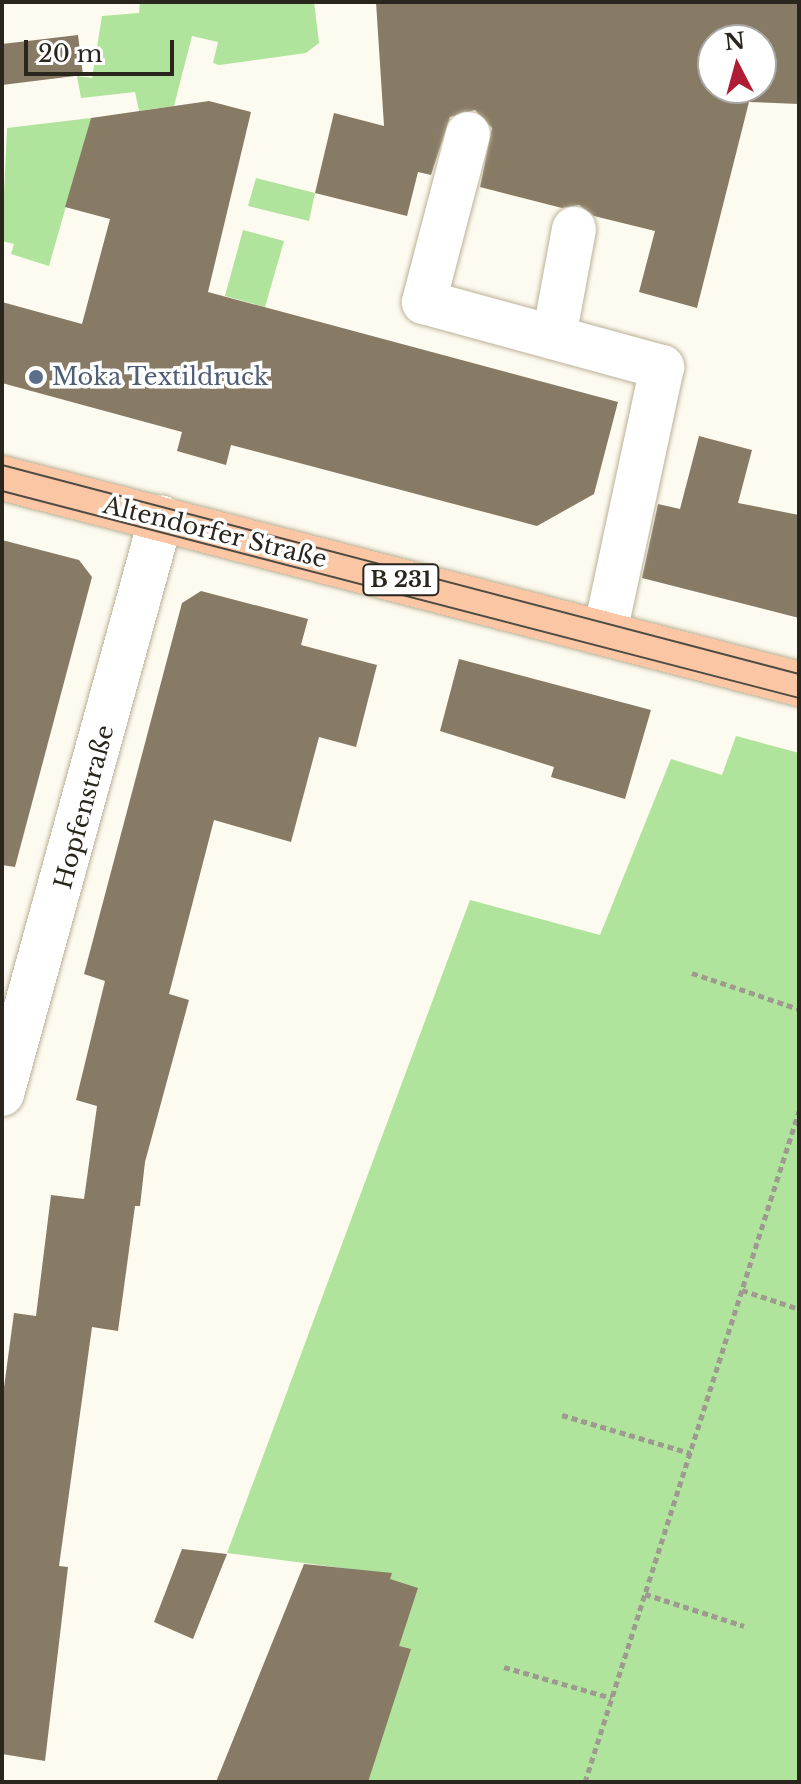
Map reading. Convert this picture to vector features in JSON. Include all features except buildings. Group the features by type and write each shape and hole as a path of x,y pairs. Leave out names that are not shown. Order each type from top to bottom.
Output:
{"main road":[{"name":"Altendorfer Straße","path":"2,478 799,684"}],"street":[{"path":"468,134 424,302 662,367 605,633"},
{"path":"554,337 574,229"},
{"name":"Hopfenstraße","path":"2,1094 161,518"}],"path":[{"path":"692,973 799,1009"},
{"path":"585,1782 799,1111"},
{"path":"742,1290 799,1309"},
{"path":"562,1415 690,1453"},
{"path":"645,1594 744,1626"},
{"path":"504,1667 612,1698"}],"green space":[{"path":"140,2 314,2 319,43 306,53 219,65 213,63 218,42 192,36 174,106 139,111 135,92 81,98 77,76 92,78 102,16 139,13"},
{"path":"91,118 49,266 11,254 14,244 2,241 7,128"},
{"path":"256,178 315,193 309,221 248,206"},
{"path":"243,230 284,241 265,307 225,296"},
{"path":"736,736 799,753 799,1782 274,1782 350,1569 227,1553 470,900 600,935 671,759 722,775"}],"tram line":[{"path":"2,465 799,674"},
{"path":"2,491 799,698"}],"place":[{"name":"Moka Textildruck","path":"36,377"}]}
